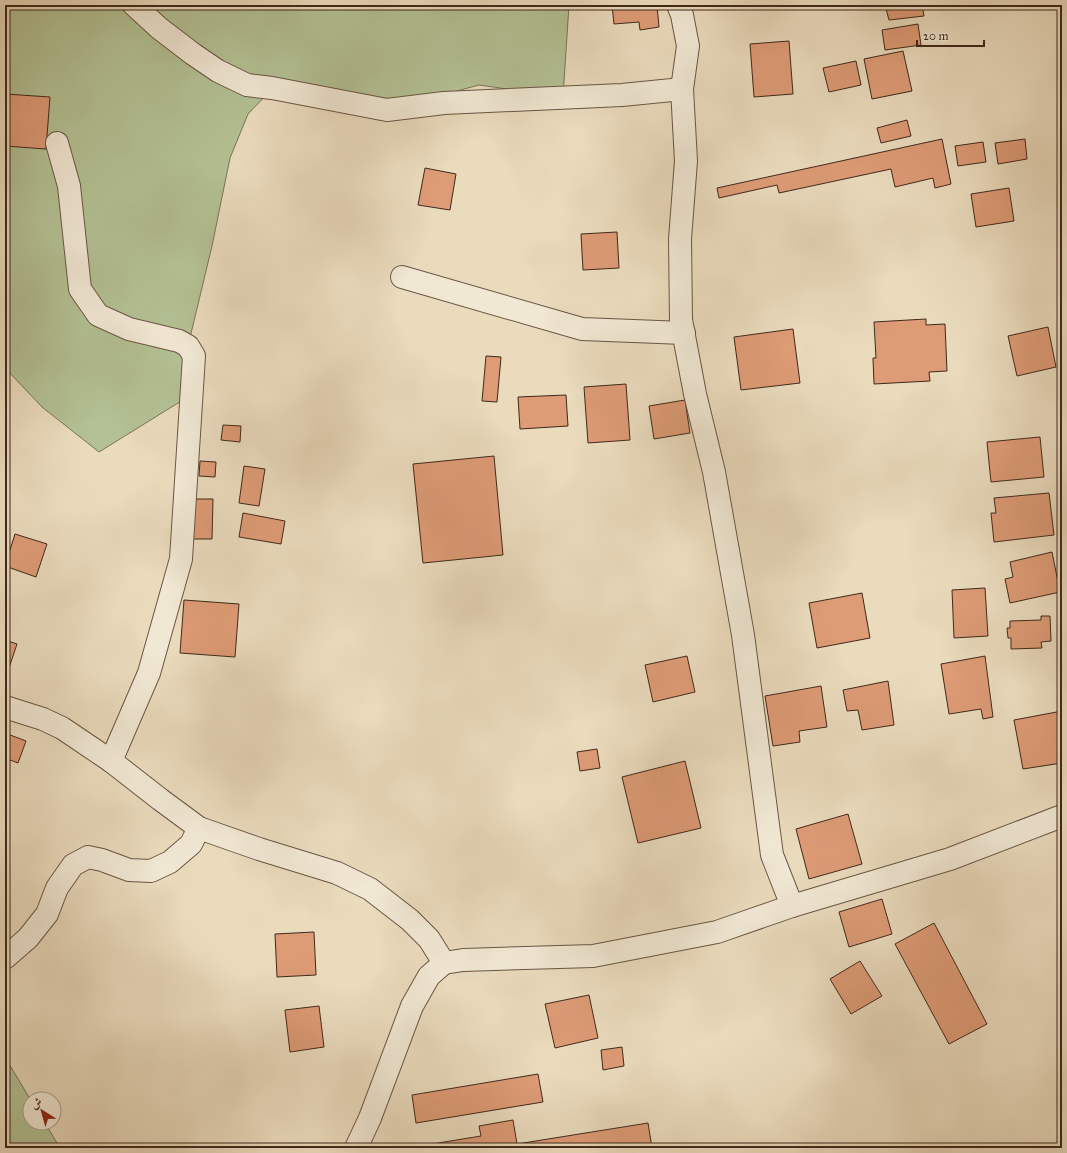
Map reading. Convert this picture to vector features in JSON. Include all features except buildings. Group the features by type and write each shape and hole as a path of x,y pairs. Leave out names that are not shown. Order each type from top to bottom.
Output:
{"street":[{"path":"134,5 158,28 193,54 218,71 247,85 272,88 387,110 444,103 622,95 682,89"},
{"path":"678,5 682,15 688,46 682,89 686,161 680,239 681,320 714,472 743,635 772,855 792,906"},
{"path":"57,143 69,186 80,289 98,315 129,330 179,341 188,346 194,356 181,559 149,673 111,760"},
{"path":"402,277 582,329 684,333"},
{"path":"5,707 43,719 62,728 111,760 161,800 200,828 259,849 337,873 370,889 410,920 429,939 444,963"},
{"path":"356,1148 375,1104 412,1006 429,976 444,963 463,960 593,956 717,932 792,906 950,859 1062,816"},
{"path":"5,958 28,938 47,914 57,888 73,866 88,857 102,860 128,870 151,870 170,862 191,844 200,828"}],"green space":[{"path":"5,5 569,5 563,97 479,85 387,110 272,89 248,114 230,158 212,246 188,346 191,395 99,452 42,407 5,369"},
{"path":"5,1057 25,1091 22,1091 22,1131 50,1131 60,1148 5,1148"}]}
